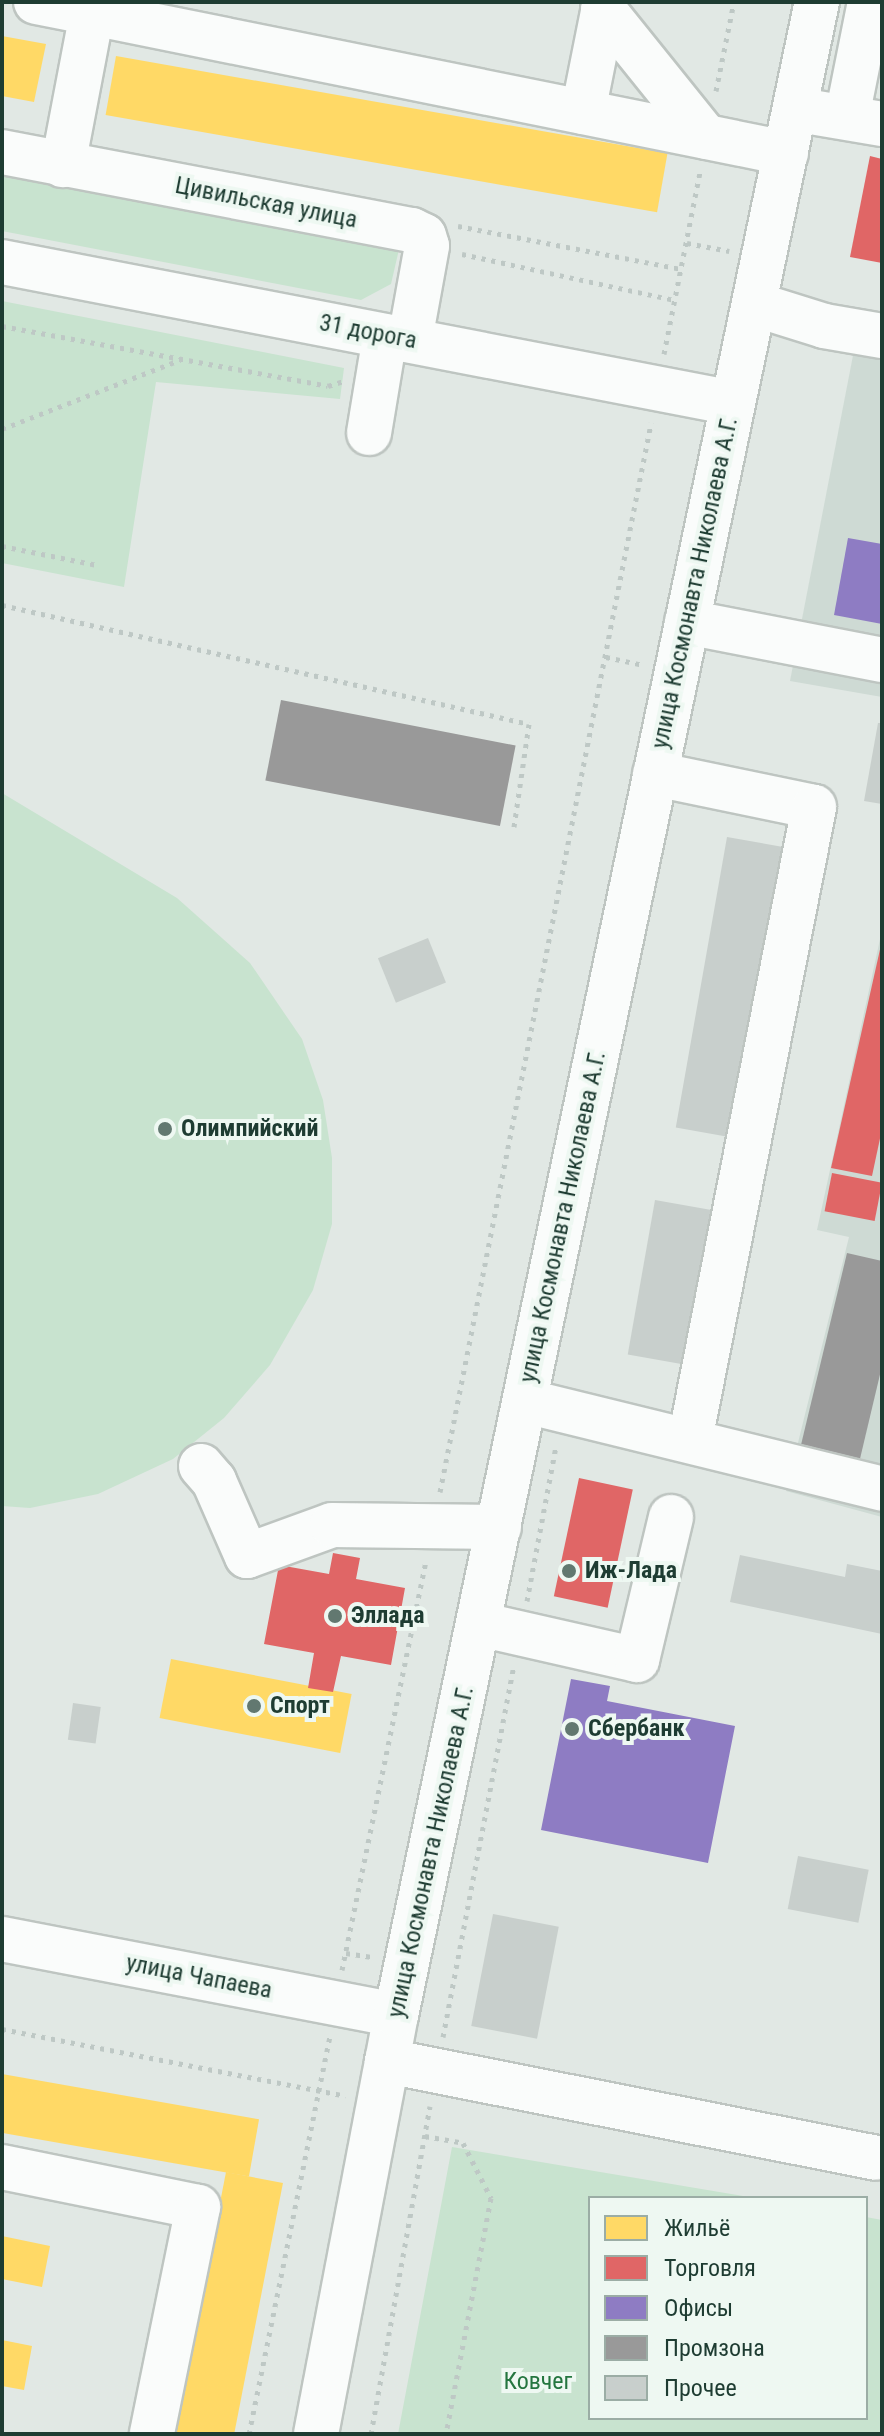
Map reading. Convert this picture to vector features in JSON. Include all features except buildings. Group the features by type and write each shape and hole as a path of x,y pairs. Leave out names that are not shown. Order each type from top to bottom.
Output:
{"street":[{"path":"36,2 94,8 786,153"},
{"name":"улица Космонавта Николаева А.Г.","path":"316,2434 396,2015 817,2"},
{"path":"795,110 865,120 870,2"},
{"path":"583,112 604,6"},
{"path":"604,6 706,137"},
{"path":"63,165 94,8"},
{"name":"Цивильская улица","path":"2,152 412,230 424,236 427,246 391,348"},
{"name":"31 дорога","path":"2,262 391,348 648,412 733,403"},
{"path":"754,304 824,326 882,336"},
{"path":"369,433 391,348"},
{"path":"687,622 882,660"},
{"path":"655,774 814,807 690,1440"},
{"path":"525,1401 882,1489"},
{"path":"201,1466 214,1481 247,1556 332,1525 499,1527"},
{"path":"479,1624 637,1660 671,1517"},
{"name":"улица Чапаева","path":"2,1939 396,2015"},
{"path":"387,2061 875,2158"},
{"path":"2,2167 198,2207 152,2434"}],"path":[{"path":"249,2434 433,1526 648,412 734,2"},
{"path":"2,326 328,386 391,348"},
{"path":"2,429 182,359"},
{"path":"2,546 97,565"},
{"path":"2,605 529,724 514,827"},
{"path":"2,2029 320,2091"},
{"path":"425,2136 463,2143 491,2198 449,2432"}],"shaded area":[{"path":"856,340 882,344 882,697 790,681"},
{"path":"882,930 882,1517 786,1491 849,1237 817,1230"}],"green space":[{"path":"2,167 400,245 391,284 361,300 2,231"},
{"path":"2,301 344,368 340,399 156,382 124,587 2,563"},
{"name":"Олимпийский","path":"2,793 177,898 250,963 302,1039 323,1100 332,1158 332,1224 313,1290 270,1365 224,1418 173,1459 98,1494 30,1508 2,1506"},
{"name":"Ковчег","path":"452,2147 743,2196 588,2196 588,2420 868,2420 868,2217 882,2220 882,2434 398,2434"}],"place":[{"name":"Олимпийский","path":"165,1129"},
{"name":"Иж-Лада","path":"569,1571"},
{"name":"Эллада","path":"335,1616"},
{"name":"Спорт","path":"254,1706"},
{"name":"Сбербанк","path":"572,1729"}]}
